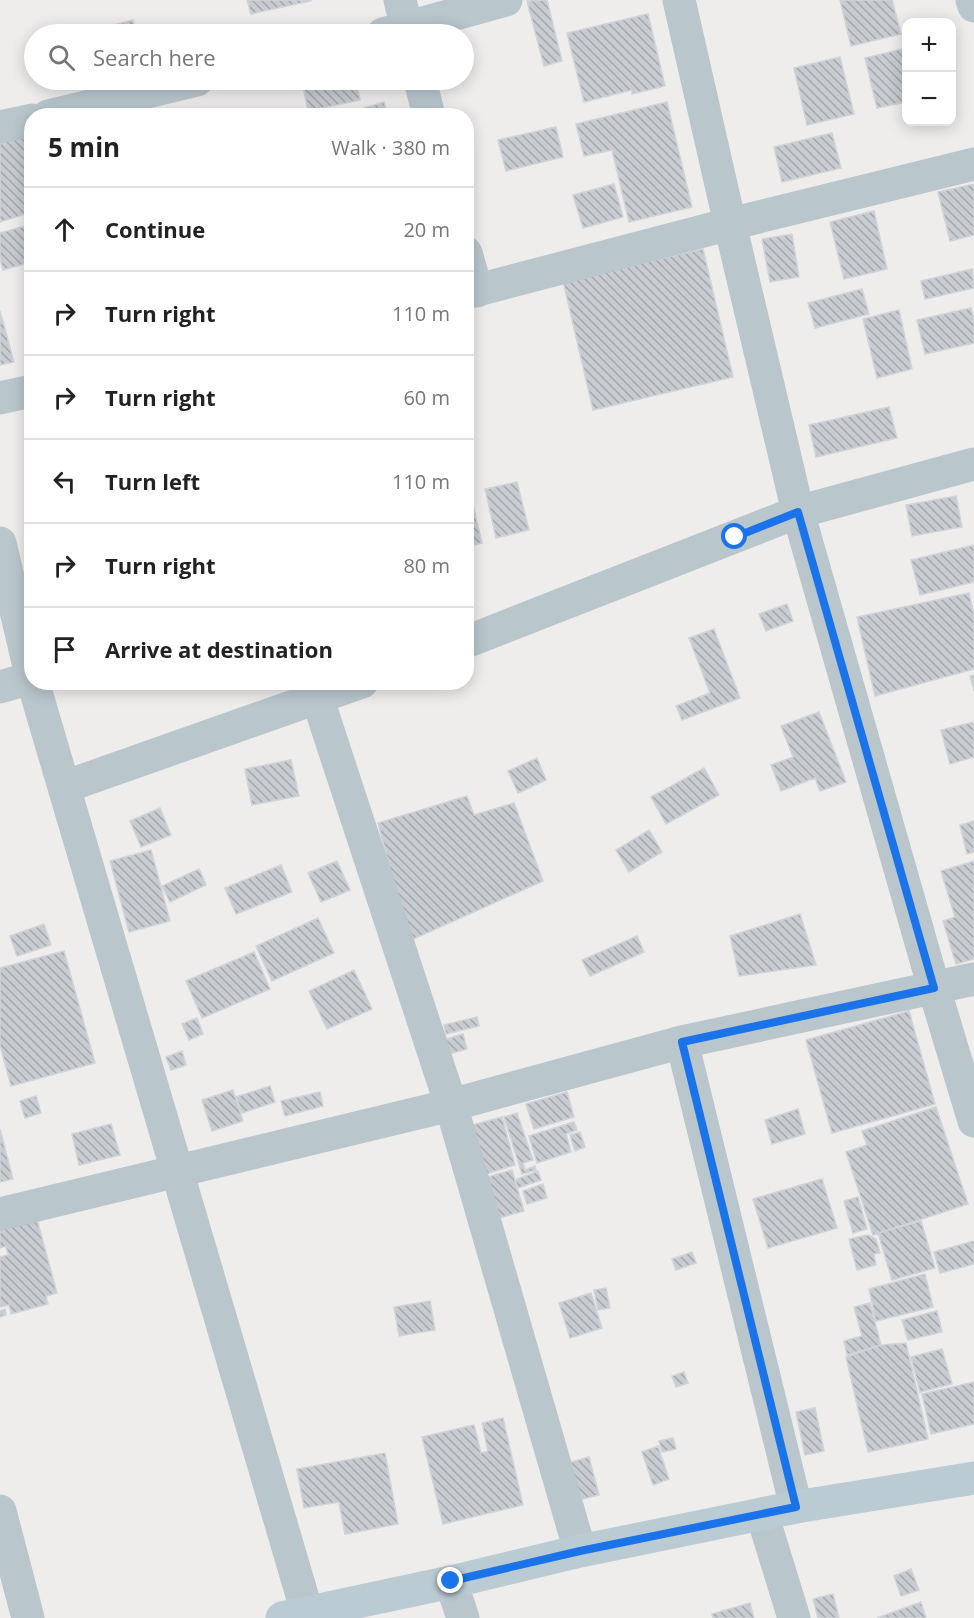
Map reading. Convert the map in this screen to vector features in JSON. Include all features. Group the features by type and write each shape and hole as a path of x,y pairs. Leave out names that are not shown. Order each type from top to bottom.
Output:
{"street":[{"path":"399,24 506,0"},
{"path":"680,0 798,512 974,1121"},
{"path":"972,0 974,6"},
{"path":"81,108 156,90"},
{"path":"422,90 427,108"},
{"path":"0,127 24,122"},
{"path":"474,291 730,224 974,164"},
{"path":"0,398 24,393"},
{"path":"474,639 798,512 974,464"},
{"path":"0,543 24,646"},
{"path":"0,687 24,682"},
{"path":"35,690 178,1172 295,1615 580,1551 796,1507 974,1478"},
{"path":"64,787 341,690"},
{"path":"318,699 451,1105 580,1551"},
{"path":"0,1214 451,1105 682,1042 974,979"},
{"path":"682,1042 796,1507"},
{"path":"0,1511 28,1618"},
{"path":"762,1514 794,1618"},
{"path":"451,1581 463,1618"}],"building":[{"path":"247,0 311,0 311,1 251,14"},
{"path":"547,0 562,61 544,66 527,1"},
{"path":"840,0 892,0 901,34 851,46"},
{"path":"648,14 665,86 632,94 632,90 584,102 567,33"},
{"path":"133,20 134,24 117,24"},
{"path":"902,49 902,103 877,108 865,58"},
{"path":"840,57 854,114 807,125 794,68"},
{"path":"304,90 358,90 360,100 322,108 307,108"},
{"path":"384,102 386,108 364,108"},
{"path":"667,102 692,207 629,222 612,150 584,156 576,124"},
{"path":"556,127 563,157 506,171 498,140"},
{"path":"24,130 24,214 0,222 0,136"},
{"path":"832,133 841,168 782,182 774,147"},
{"path":"614,184 623,217 583,228 573,195"},
{"path":"974,184 974,235 950,241 938,192"},
{"path":"874,211 887,269 844,279 830,222"},
{"path":"24,226 24,264 3,270 0,258 0,233"},
{"path":"792,234 799,277 770,282 762,239"},
{"path":"703,249 733,377 593,410 563,281"},
{"path":"972,269 974,288 925,299 921,281"},
{"path":"862,289 869,314 815,328 808,303"},
{"path":"971,308 974,320 974,343 925,354 917,320"},
{"path":"899,310 912,369 877,378 863,319"},
{"path":"0,311 14,362 0,365"},
{"path":"889,407 897,438 816,457 809,425"},
{"path":"517,482 529,530 496,538 485,489"},
{"path":"956,496 962,527 912,536 906,505"},
{"path":"474,510 482,543 474,545"},
{"path":"974,545 974,582 920,595 911,560"},
{"path":"969,593 974,615 974,669 875,696 857,617"},
{"path":"787,604 793,621 766,631 759,614"},
{"path":"714,629 740,698 682,720 676,706 710,693 689,638"},
{"path":"974,675 974,691 970,676"},
{"path":"819,712 846,782 820,791 815,778 781,791 771,765 793,757 781,726"},
{"path":"974,722 974,757 950,764 941,730"},
{"path":"537,758 546,780 518,793 508,771"},
{"path":"291,760 299,796 252,805 245,769"},
{"path":"704,768 719,795 666,824 651,797"},
{"path":"467,796 474,815 514,803 543,881 409,941 378,823"},
{"path":"160,808 171,835 141,847 130,821"},
{"path":"974,821 974,852 967,854 960,825"},
{"path":"649,830 662,852 629,872 616,850"},
{"path":"151,850 170,921 129,932 110,861"},
{"path":"337,861 350,890 321,902 308,873"},
{"path":"974,861 974,959 956,964 943,921 955,917 941,871"},
{"path":"281,865 292,892 236,914 225,888"},
{"path":"199,869 206,885 170,902 162,886"},
{"path":"800,914 816,965 739,976 730,936"},
{"path":"318,918 334,953 272,981 256,946"},
{"path":"44,924 51,945 17,956 10,936"},
{"path":"637,936 644,952 590,976 582,960"},
{"path":"64,951 95,1063 11,1086 0,1045 0,968"},
{"path":"254,952 270,989 202,1018 186,981"},
{"path":"354,970 372,1009 327,1029 309,991"},
{"path":"909,1011 935,1104 832,1133 806,1040"},
{"path":"477,1017 479,1026 446,1034 444,1025"},
{"path":"197,1018 203,1034 189,1040 182,1024"},
{"path":"463,1034 467,1049 449,1054 446,1039"},
{"path":"182,1051 186,1065 171,1070 166,1057"},
{"path":"270,1086 275,1102 242,1113 236,1097"},
{"path":"233,1090 243,1121 212,1131 202,1100"},
{"path":"320,1092 323,1106 285,1116 281,1101"},
{"path":"567,1092 574,1117 534,1129 526,1104"},
{"path":"36,1096 41,1113 25,1118 20,1101"},
{"path":"936,1107 968,1204 873,1235 846,1152 867,1145 862,1131"},
{"path":"798,1109 805,1134 772,1144 765,1120"},
{"path":"517,1113 533,1160 523,1163 525,1170 535,1166 536,1170 522,1174 504,1117"},
{"path":"502,1117 515,1165 483,1175 469,1126"},
{"path":"574,1122 577,1130 566,1134 571,1152 537,1163 529,1136"},
{"path":"111,1124 120,1155 79,1165 72,1134"},
{"path":"0,1129 13,1179 0,1182"},
{"path":"580,1132 585,1147 575,1151 570,1135"},
{"path":"512,1170 524,1211 495,1219 484,1178"},
{"path":"538,1171 541,1180 518,1188 515,1180"},
{"path":"822,1179 837,1228 768,1248 753,1199"},
{"path":"543,1184 547,1198 527,1204 523,1191"},
{"path":"858,1197 867,1229 853,1233 844,1201"},
{"path":"35,1212 57,1293 46,1296 48,1304 11,1314 9,1305 0,1307 0,1257 8,1255 6,1246 0,1248 0,1222"},
{"path":"921,1221 935,1268 892,1280 878,1233"},
{"path":"868,1235 876,1239 880,1253 874,1254 876,1265 857,1270 849,1239"},
{"path":"974,1241 974,1264 940,1273 934,1252"},
{"path":"692,1252 696,1263 676,1270 672,1259"},
{"path":"925,1274 933,1307 876,1321 869,1289"},
{"path":"606,1288 610,1308 598,1310 594,1290"},
{"path":"591,1293 602,1328 570,1338 559,1303"},
{"path":"430,1301 435,1330 399,1336 394,1307"},
{"path":"870,1303 881,1345 847,1355 844,1341 862,1336 854,1307"},
{"path":"5,1309 6,1315 0,1317 0,1311"},
{"path":"937,1311 942,1332 908,1340 902,1320"},
{"path":"906,1343 928,1439 868,1452 846,1357 881,1345"},
{"path":"942,1349 952,1384 920,1392 911,1357"},
{"path":"684,1372 688,1383 676,1387 672,1376"},
{"path":"974,1382 974,1424 931,1434 922,1394"},
{"path":"815,1408 824,1451 805,1455 796,1412"},
{"path":"503,1418 523,1505 443,1524 422,1437 474,1425 481,1453 488,1451 482,1423"},
{"path":"673,1438 676,1449 662,1452 659,1441"},
{"path":"658,1446 669,1479 653,1485 642,1452"},
{"path":"385,1453 398,1524 345,1534 339,1502 304,1508 297,1469"},
{"path":"589,1457 599,1495 578,1500 568,1463"},
{"path":"911,1569 919,1590 901,1596 894,1576"},
{"path":"833,1594 839,1618 818,1618 813,1599"},
{"path":"921,1602 926,1618 877,1618"},
{"path":"750,1603 754,1618 713,1618 712,1614"}],"route":[{"path":"451,1581 580,1551 796,1507 682,1042 934,988 798,512 735,537"}]}
